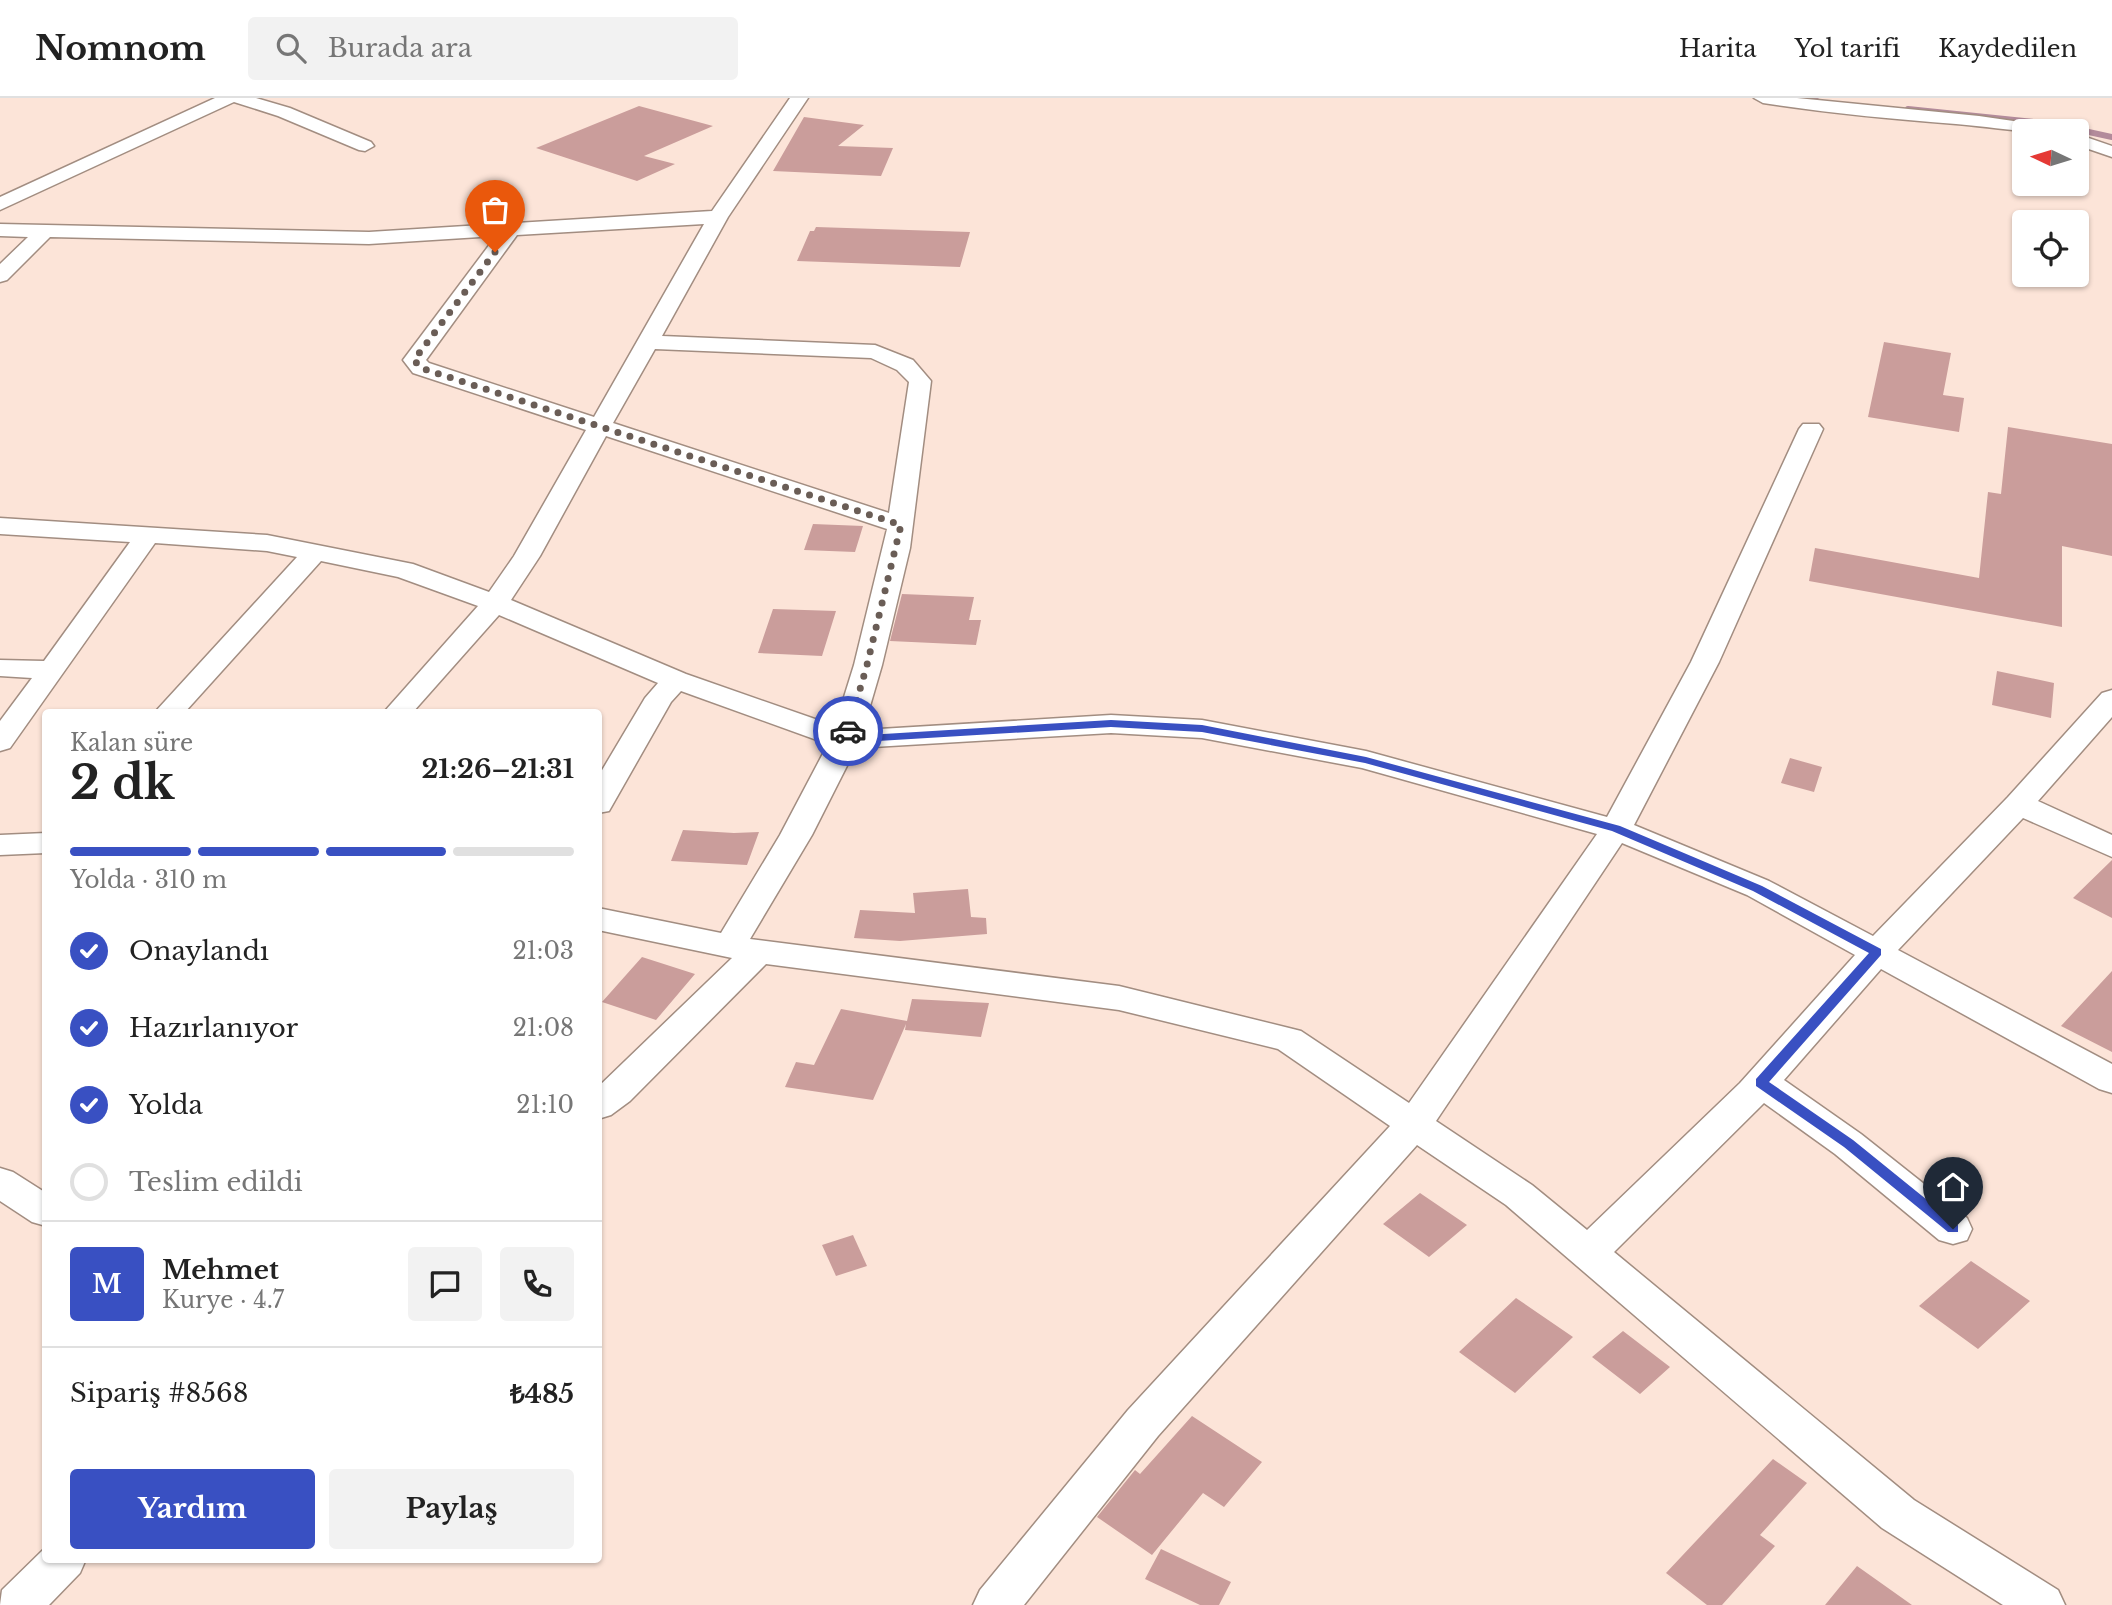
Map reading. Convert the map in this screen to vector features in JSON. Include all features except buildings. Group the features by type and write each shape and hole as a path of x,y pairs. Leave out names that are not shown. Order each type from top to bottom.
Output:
{"street":[{"path":"0,204 229,98"},
{"path":"238,98 284,112 365,146"},
{"path":"401,709 495,603 527,556 718,217 796,98"},
{"path":"1763,98 1835,109 2012,126"},
{"path":"2090,144 2112,152"},
{"path":"0,230 369,238 718,217"},
{"path":"511,230 414,360 421,368 901,525"},
{"path":"0,276 45,231"},
{"path":"602,1103 617,1092 744,950 796,835 845,740 867,665 901,525 920,381 905,365 875,352 647,342"},
{"path":"996,1605 1143,1423 1414,1124 1616,829 1705,662 1811,429"},
{"path":"0,526 267,543 404,570 495,603 676,680 845,740 1111,724 1202,729 1366,760 1616,829 1758,888 2112,1080"},
{"path":"0,741 148,536"},
{"path":"172,709 316,551"},
{"path":"0,668 51,670"},
{"path":"602,797 659,698 676,680"},
{"path":"1588,1253 1761,1083 1877,952 2019,804 2112,699"},
{"path":"2019,804 2112,847"},
{"path":"0,845 42,844"},
{"path":"602,920 744,950 1119,998 1289,1040 1519,1195 1898,1514 2042,1605"},
{"path":"1761,1083 1849,1143 1953,1229"},
{"path":"0,1182 42,1209"},
{"path":"18,1605 60,1563"}],"waterway":[{"path":"1799,98 1817,101"},
{"path":"1908,109 2052,124 2112,137"}],"way so far":[{"path":"495,252 414,360 421,368 901,525 848,731"}],"route":[{"path":"848,731 845,740 1111,724 1202,729 1366,760 1616,829 1758,888 1877,952 1761,1083 1849,1143 1953,1229"}]}
